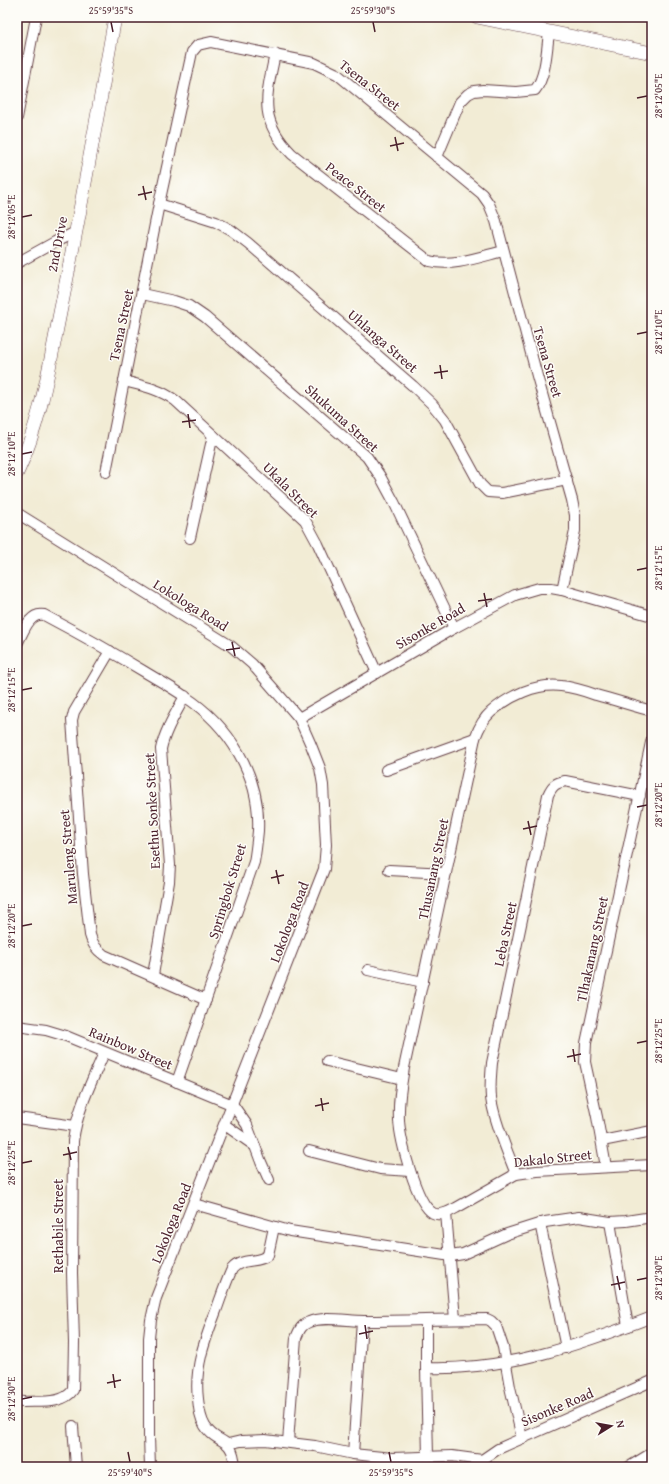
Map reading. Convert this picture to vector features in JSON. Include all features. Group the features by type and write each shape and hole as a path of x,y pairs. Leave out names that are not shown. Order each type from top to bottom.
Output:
{"street":[{"path":"17,118 19,100 36,17"},
{"name":"2nd Drive","path":"17,473 31,439 42,399 76,232 115,17"},
{"path":"477,17 652,53"},
{"path":"437,157 460,102 468,94 474,91 483,90 516,92 536,90 540,85 549,32"},
{"name":"Tsena Street","path":"106,472 190,57 195,48 201,44 211,42 314,63 337,74 482,194 489,204 496,221 567,480 575,515 575,531 562,590"},
{"name":"Peace Street","path":"275,54 267,99 269,118 278,137 292,154 429,261 449,263 503,251"},
{"name":"Uhlanga Street","path":"160,204 198,216 231,230 413,386 432,404 445,420 480,484 488,492 502,493 567,480"},
{"path":"17,263 76,232"},
{"name":"Shukuma Street","path":"142,294 189,306 205,317 367,457 380,476 394,502 454,628"},
{"name":"Ukala Street","path":"124,381 152,388 166,394 305,520 318,544 377,673"},
{"path":"190,538 213,435"},
{"name":"Lokologa Road","path":"17,513 231,646 252,664 299,718 320,768 323,785 326,845 324,869 233,1106 156,1298 151,1320 149,1353 150,1467"},
{"name":"Sisonke Road","path":"299,718 454,628 515,595 539,588 562,590 652,616"},
{"name":"Springbok Street","path":"17,644 32,618 35,615 44,615 110,651 185,696 211,717 234,744 248,774 254,791 257,811 258,830 254,862 176,1082"},
{"name":"Maruleng Street","path":"110,651 74,712 72,720 83,874 90,935 93,944 101,953 206,1000"},
{"name":"Thusanang Street","path":"446,1213 438,1215 433,1213 423,1201 410,1171 403,1146 399,1120 400,1094 475,738 490,713 505,701 524,692 544,686 561,686 579,690 652,711"},
{"name":"Esethu Sonke Street","path":"153,975 169,882 170,865 161,749 168,727 185,696"},
{"path":"386,770 475,738"},
{"name":"Tlhakanang Street","path":"606,1167 585,1062 586,1043 652,738"},
{"name":"Leba Street","path":"516,1174 497,1123 492,1103 490,1084 492,1063 548,795 551,788 555,784 565,781 640,796"},
{"path":"389,870 446,873"},
{"path":"368,970 423,982"},
{"name":"Rainbow Street","path":"17,1026 26,1026 46,1030 66,1036 233,1106"},
{"name":"Rethabile Street","path":"17,1401 23,1402 61,1399 70,1394 73,1390 72,1162 75,1126 104,1053"},
{"path":"327,1061 402,1079"},
{"path":"233,1106 247,1125 269,1180"},
{"path":"17,1118 75,1126"},
{"path":"225,1125 255,1146"},
{"name":"Dakalo Street","path":"602,1141 652,1131"},
{"path":"309,1151 380,1169 410,1171"},
{"name":"Dakalo Street","path":"446,1213 516,1174 537,1171 652,1164"},
{"path":"194,1204 290,1231 451,1256 463,1254 507,1234 540,1223 579,1217 610,1222 652,1217"},
{"path":"446,1213 451,1256 455,1319"},
{"path":"610,1222 628,1326"},
{"path":"540,1223 566,1348"},
{"path":"235,1467 234,1456 228,1444 210,1433 202,1419 199,1410 197,1375 203,1346 232,1269 236,1264 243,1261 263,1258 268,1255 274,1227"},
{"path":"426,1368 469,1368 506,1362 566,1348 652,1317"},
{"path":"288,1442 296,1338 299,1330 304,1325 319,1319 362,1321 487,1319 494,1323 498,1330 503,1347 510,1387 522,1438"},
{"path":"353,1454 362,1321"},
{"path":"426,1321 428,1457"},
{"name":"Sisonke Road","path":"480,1464 498,1449 651,1385"},
{"path":"73,1426 76,1467"},
{"path":"228,1444 252,1441 288,1442 353,1454 392,1458 452,1456 480,1464"},
{"path":"628,1467 652,1453"}]}
